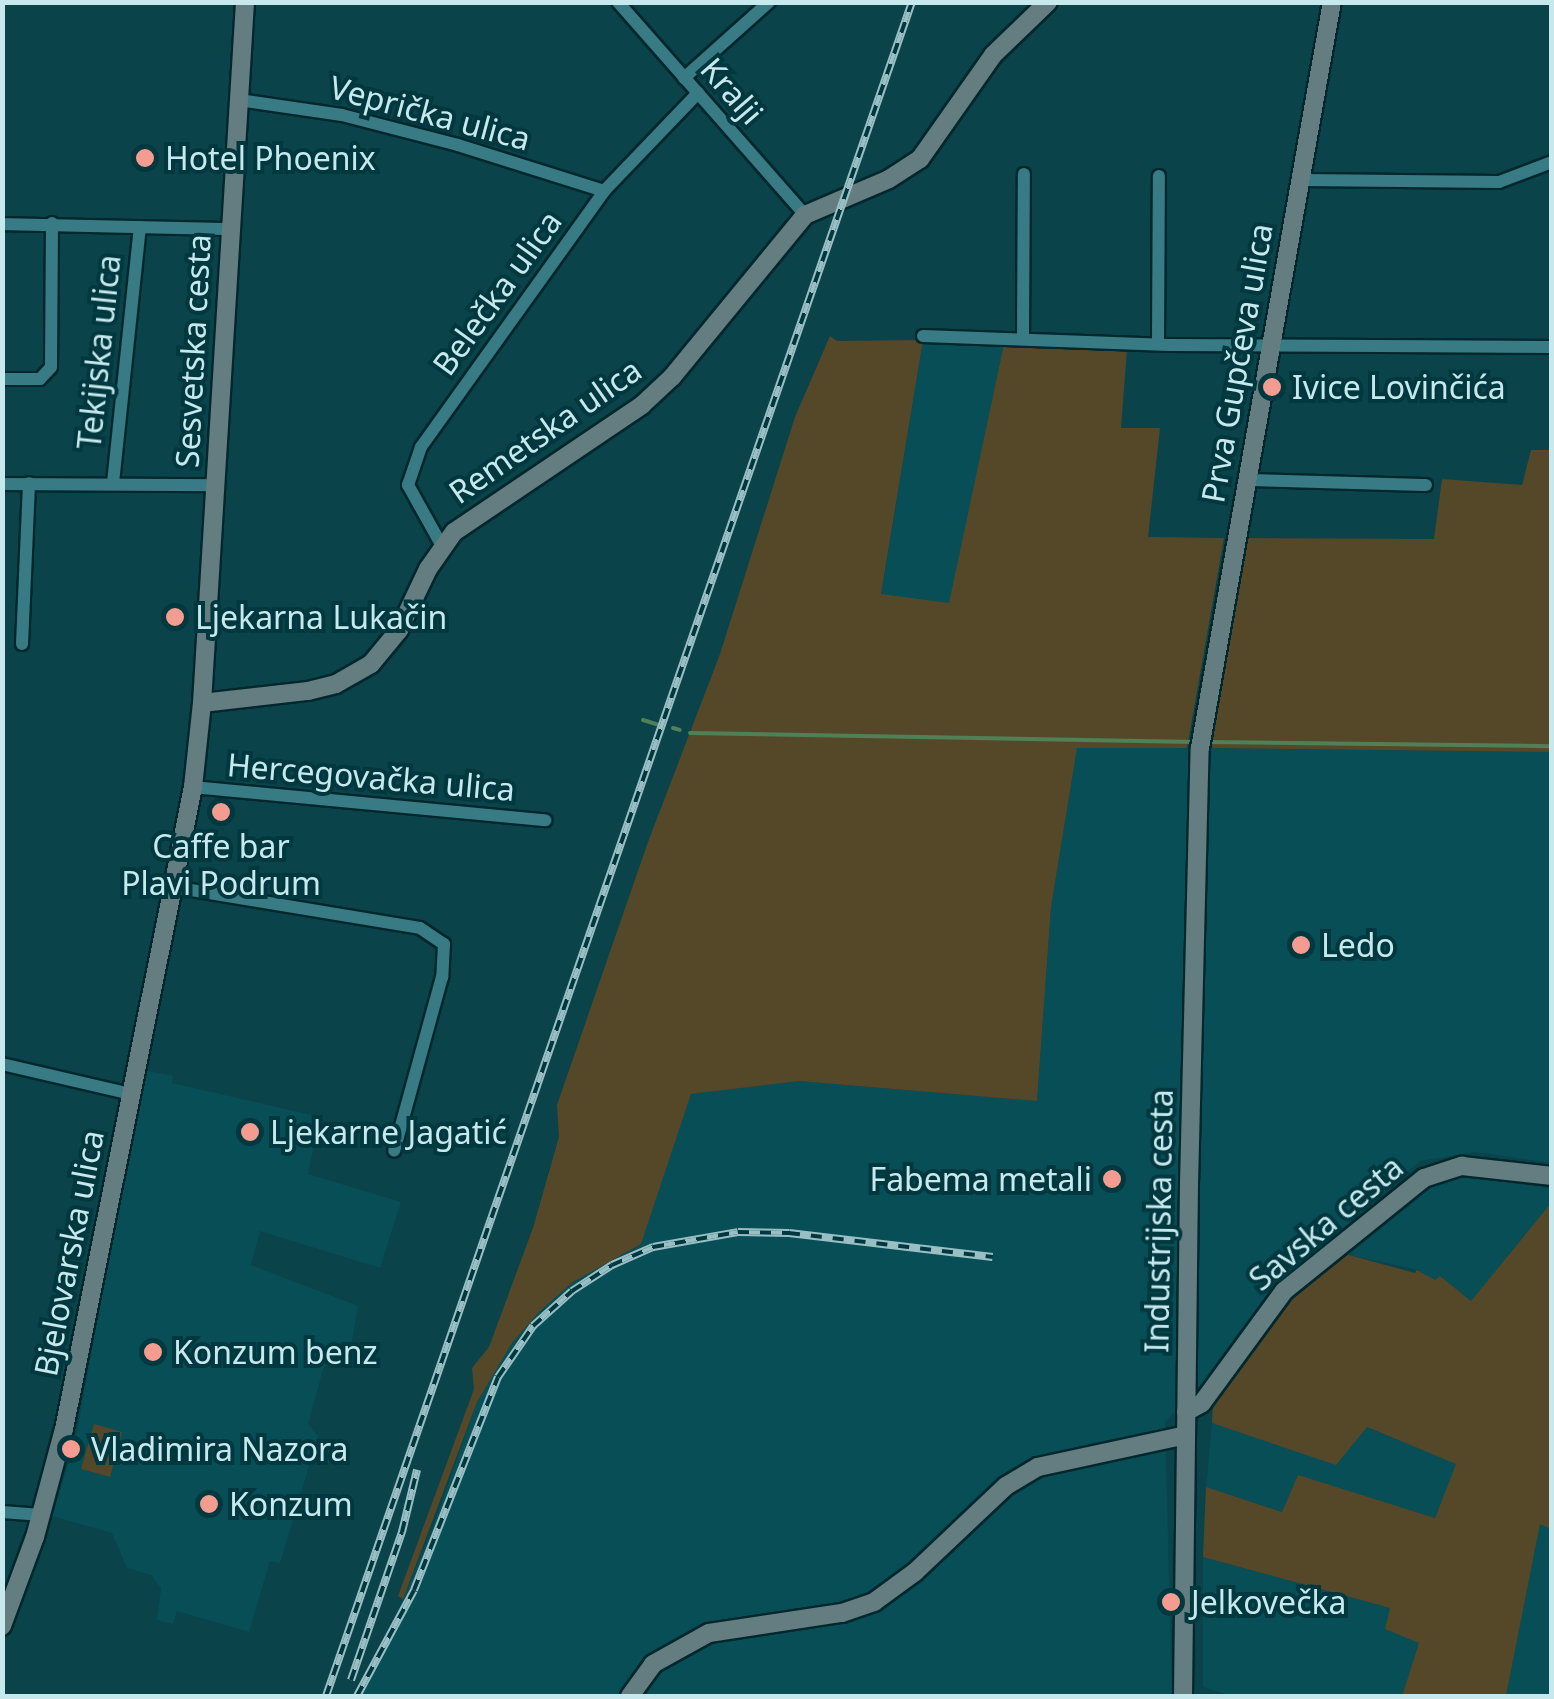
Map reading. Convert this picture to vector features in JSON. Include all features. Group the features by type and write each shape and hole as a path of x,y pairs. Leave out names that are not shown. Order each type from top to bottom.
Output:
{"street":[{"name":"Sesvetska cesta","path":"202,703 245,2"},
{"name":"Kralji","path":"618,2 805,215"},
{"path":"684,78 769,2"},
{"path":"805,215 889,179 920,159 993,55 1048,2"},
{"name":"Prva Gupčeva ulica","path":"1201,741 1332,2"},
{"name":"Belečka ulica","path":"442,546 408,485 421,447 604,191 698,93"},
{"name":"Veprička ulica","path":"239,100 342,115 458,145 604,191"},
{"path":"1302,180 1499,182 1552,162"},
{"path":"1023,338 1024,174"},
{"path":"1158,176 1158,344"},
{"name":"Remetska ulica","path":"202,703 308,691 355,675 399,630 442,546 454,532 642,405 672,377 805,215"},
{"path":"2,380 40,378 51,367 52,223"},
{"path":"2,224 230,229"},
{"name":"Tekijska ulica","path":"113,484 140,227"},
{"path":"923,336 1158,344 1552,346"},
{"path":"1247,480 1426,485"},
{"name":"Tekijska ulica","path":"2,484 215,485"},
{"path":"22,644 28,484"},
{"name":"Bjelovarska ulica","path":"2,1626 42,1515 68,1411 123,1092 193,787 202,703"},
{"name":"Industrijska cesta","path":"1183,1696 1201,741"},
{"name":"Hercegovačka ulica","path":"193,787 544,820"},
{"path":"172,887 420,928 444,944 442,976 394,1151"},
{"path":"2,1064 123,1092"},
{"name":"Savska cesta","path":"1186,1412 1202,1403 1284,1291 1424,1178 1462,1166 1552,1176"},
{"path":"630,1696 653,1664 687,1641 745,1626 842,1614 874,1602 915,1572 1006,1486 1038,1467 1186,1434"},
{"path":"2,1512 42,1515"}],"shaded area":[{"path":"830,336 837,341 923,340 881,594 949,603 1004,344 1127,349 1121,428 1160,428 1148,537 1224,538 1187,748 1077,748 1051,907 1037,1101 799,1081 691,1094 641,1244 573,1282 540,1311 512,1343 477,1402 403,1599 398,1596 474,1389 472,1368 489,1347 533,1228 559,1137 557,1105 648,842 720,654 795,417"},
{"path":"923,340 1004,344 950,604 881,595"},
{"path":"1531,450 1551,450 1551,752 1208,748 1243,538 1434,539 1442,479 1522,485"},
{"path":"1077,747 1551,752 1551,1163 1476,1152 1420,1161 1301,1265 1254,1313 1212,1374 1165,1422 1172,1696 362,1696 432,1530 477,1402 512,1343 540,1311 573,1282 641,1244 691,1094 799,1081 1037,1101 1051,907"},
{"path":"143,1070 173,1076 172,1083 320,1117 308,1174 401,1202 380,1268 260,1231 251,1265 358,1306 348,1365 324,1366 308,1424 318,1436 280,1563 270,1561 249,1632 177,1611 173,1624 157,1620 161,1588 151,1575 127,1568 112,1533 52,1516 75,1443"},
{"path":"1460,1175 1551,1189 1551,1203 1471,1301 1440,1276 1435,1281 1418,1270 1345,1254 1430,1184"},
{"path":"1551,1203 1551,1529 1540,1524 1506,1696 1402,1696 1419,1643 1385,1629 1390,1608 1203,1557 1206,1487 1282,1512 1298,1475 1435,1518 1456,1464 1367,1427 1336,1465 1212,1423 1213,1403 1289,1296 1345,1254 1415,1273 1417,1270 1435,1280 1440,1276 1471,1301"},
{"path":"1212,1423 1336,1464 1366,1427 1457,1464 1435,1518 1298,1476 1283,1512 1206,1487"},
{"path":"94,1424 122,1432 110,1477 81,1469"},
{"path":"1540,1523 1551,1529 1551,1696 1506,1696"},
{"path":"1203,1557 1390,1608 1419,1643 1402,1696 1232,1696 1203,1687"}],"waterway":[{"path":"643,720 656,724"},
{"path":"673,728 680,730"},
{"path":"690,733 1195,742"},
{"path":"1209,742 1552,746"}],"railway":[{"path":"326,1696 912,2"},
{"path":"357,1696 414,1590 498,1377 533,1326 572,1291 612,1265 653,1247 738,1232 789,1233 993,1257"},
{"path":"351,1680 402,1532 417,1470"}],"place":[{"name":"Hotel Phoenix","path":"145,158"},
{"name":"Ivice Lovinčića","path":"1272,387"},
{"name":"Ljekarna Lukačin","path":"175,617"},
{"name":"Caffe bar Plavi Podrum","path":"221,812"},
{"name":"Ledo","path":"1301,945"},
{"name":"Ljekarne Jagatić","path":"250,1132"},
{"name":"Fabema metali","path":"1112,1179"},
{"name":"Konzum benz","path":"153,1352"},
{"name":"Vladimira Nazora","path":"71,1449"},
{"name":"Konzum","path":"209,1504"},
{"name":"Jelkovečka","path":"1171,1602"}]}
